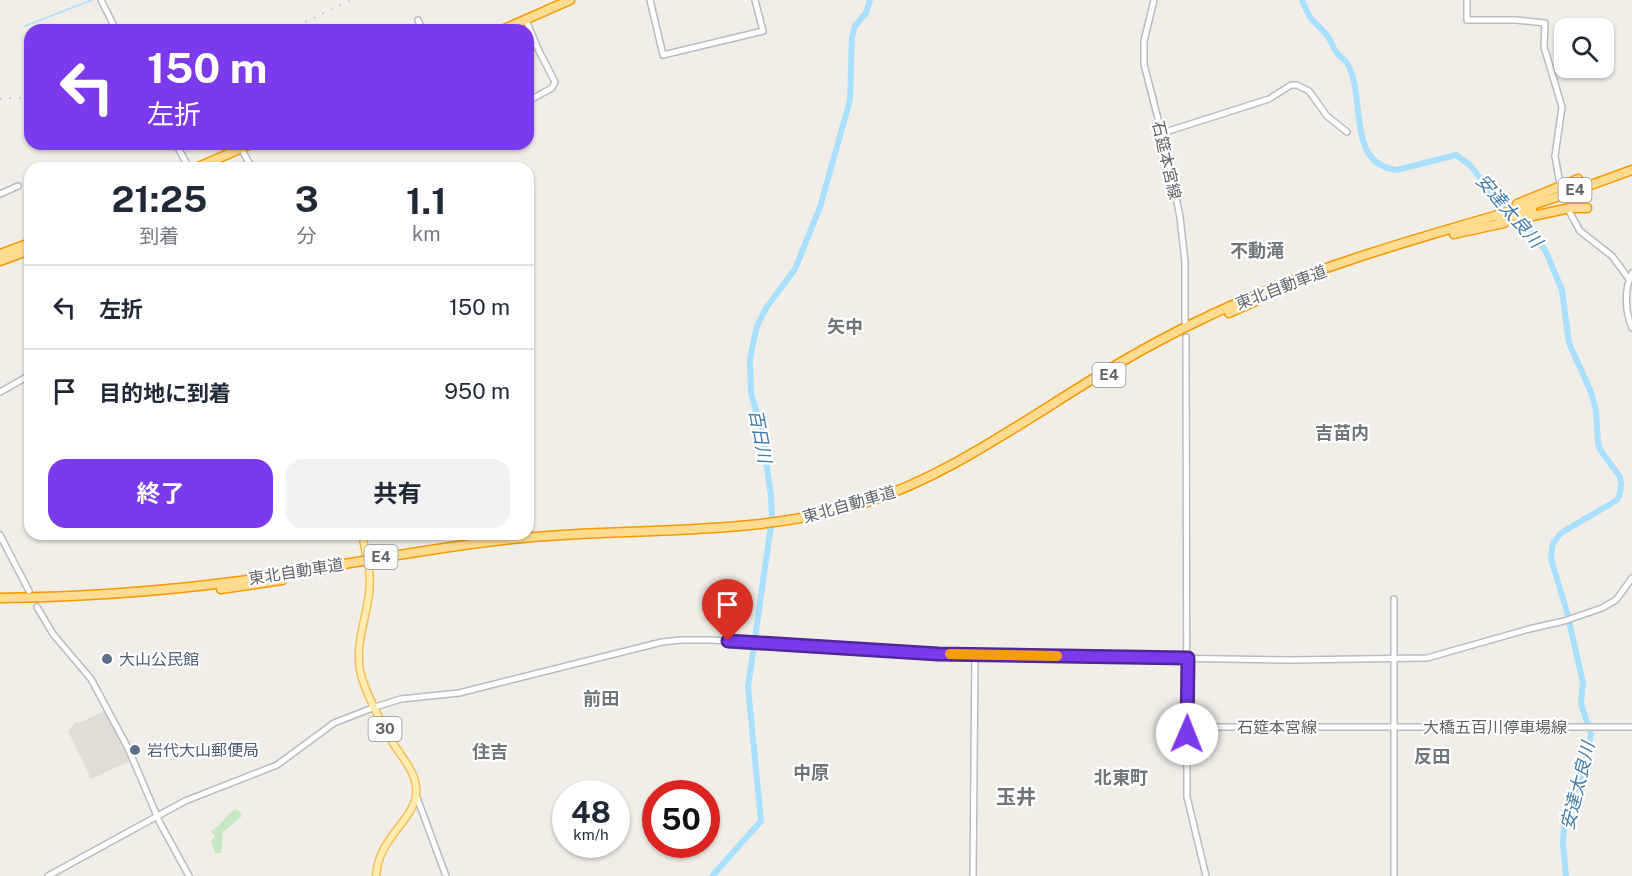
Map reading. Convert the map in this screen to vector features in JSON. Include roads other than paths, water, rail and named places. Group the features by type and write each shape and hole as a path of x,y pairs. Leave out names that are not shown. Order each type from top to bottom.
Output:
{"highway":[{"path":"520,24 570,0"},
{"path":"517,24 575,0"},
{"path":"210,162 237,150"},
{"path":"220,162 247,150"},
{"name":"E4","path":"1520,211 1632,171"},
{"name":"E4","path":"1498,218 1632,177"},
{"path":"1520,211 1578,179"},
{"path":"1520,211 1587,208"},
{"path":"1453,232 1498,218"},
{"path":"1453,232 1498,218"},
{"name":"東北自動車道","path":"0,604 128,598 201,591 451,552 518,544 762,528 831,518 914,490 966,464 1115,371 1197,327 1302,284 1453,232"},
{"path":"0,254 24,245"},
{"path":"0,261 24,252"},
{"name":"東北自動車道","path":"534,537 762,528"},
{"name":"東北自動車道","path":"0,598 103,595 189,587 500,540"}],"main road":[{"path":"363,540 366,554"},
{"name":"30","path":"369,571 370,591 360,639 361,674 390,739 411,771 415,780 416,795"},
{"path":"376,876 384,849 409,812 416,795"}],"street":[{"path":"101,0 113,24"},
{"path":"650,0 663,55 763,31 755,0"},
{"name":"石筵本宮線","path":"1154,0 1144,41 1144,64 1180,217 1185,262 1185,322"},
{"path":"1467,0 1467,20 1516,20 1545,23 1544,47 1562,107 1555,156 1560,184"},
{"path":"418,20 420,24"},
{"path":"527,20 529,24"},
{"path":"534,38 555,82 552,88 534,98"},
{"path":"1162,133 1269,99 1297,84 1309,91 1327,116 1347,132"},
{"path":"243,152 249,162"},
{"path":"0,194 18,186"},
{"path":"1569,211 1580,231 1631,276 1627,307 1632,328"},
{"path":"1186,337 1187,797 1206,876"},
{"path":"0,392 24,378"},
{"path":"0,536 29,591"},
{"path":"48,876 195,796 277,765 334,723 375,707 401,699 467,691 663,642 681,640 749,642 975,655 1291,660 1426,658 1564,621 1602,608 1616,600 1632,578"},
{"path":"1394,598 1394,876"},
{"path":"37,607 57,640 91,679 128,748 157,816 189,876"},
{"path":"973,876 975,655"},
{"name":"石筵本宮線","path":"1187,727 1394,727"},
{"name":"大橋五百川停車場線","path":"1394,727 1632,727"},
{"path":"416,795 446,876"}],"waterway":[{"path":"30,24 92,0"},
{"name":"百日川","path":"712,876 761,821 748,687 772,518 762,432 751,393 750,359 757,326 766,308 795,269 820,207 850,100 852,37 855,26 866,13 870,0"},
{"name":"安達太良川","path":"1302,0 1310,17 1326,34 1336,51 1347,63 1353,77 1360,127 1370,156 1381,165 1397,170 1456,155 1470,165 1503,208 1520,220 1538,239 1562,290 1569,343 1591,392 1596,410 1598,444 1620,477 1620,494 1617,500 1561,533 1553,543 1552,549 1551,559 1567,612 1583,683 1581,704 1591,734 1586,760 1564,828 1566,876"}],"railway":[{"path":"301,24 351,0"},
{"path":"0,99 24,97"}],"place":[{"name":"大山公民館","path":"107,659"},
{"name":"岩代大山郵便局","path":"135,750"}],"district":[{"name":"不動滝","path":"1257,251"},
{"name":"矢中","path":"845,327"},
{"name":"吉苗内","path":"1342,433"},
{"name":"前田","path":"601,699"},
{"name":"住吉","path":"490,752"},
{"name":"反田","path":"1432,757"},
{"name":"中原","path":"811,773"},
{"name":"北東町","path":"1121,778"},
{"name":"玉井","path":"1016,797"}]}
